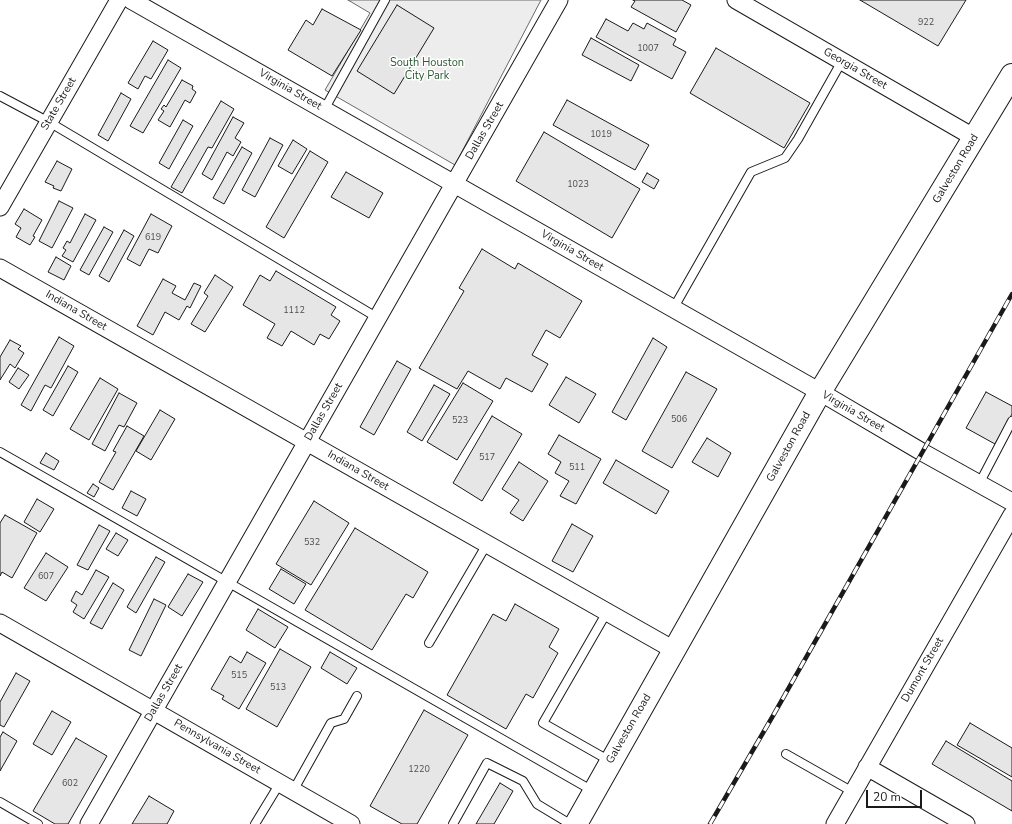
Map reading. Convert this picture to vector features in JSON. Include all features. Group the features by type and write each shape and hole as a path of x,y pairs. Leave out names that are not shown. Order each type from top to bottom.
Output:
{"main road":[{"name":"Galveston Road","path":"576,824 820,392 1012,75"}],"street":[{"name":"State Street","path":"0,207 119,0"},
{"name":"Virginia Street","path":"131,0 1012,502"},
{"name":"Dallas Street","path":"89,824 559,0"},
{"name":"Georgia Street","path":"736,0 975,138"},
{"name":"Indiana Street","path":"0,268 674,650"},
{"name":"Dumont Street","path":"835,824 1012,515"},
{"name":"Pennsylvania Street","path":"0,623 351,824"},
{"path":"867,767 966,824"}],"lane":[{"path":"324,110 385,0"},
{"path":"673,309 751,172 785,158 798,139 842,61"},
{"path":"0,96 49,122 378,318"},
{"path":"979,484 1012,421"},
{"path":"0,452 594,791"},
{"path":"429,643 487,544"},
{"path":"607,612 542,723 611,762"},
{"path":"255,824 286,787 331,723 344,719 358,696"},
{"path":"786,754 853,792"},
{"path":"453,824 487,763 523,781 537,804 570,824"},
{"path":"0,802 38,824"}],"green space":[{"name":"South Houston City Park","path":"348,0 541,0 455,165 325,90 370,13"}],"building":[{"path":"633,0 682,0 691,5 676,32 631,7 635,1"},
{"path":"860,0 966,0 938,46"},
{"path":"397,5 434,28 394,94 357,71"},
{"path":"322,9 361,30 332,76 288,50 306,20 313,25"},
{"path":"606,19 628,31 633,23 644,29 647,23 676,39 673,45 686,52 672,79 596,37"},
{"path":"591,38 639,65 631,81 582,55"},
{"path":"153,41 168,50 151,79 145,76 138,89 128,83"},
{"path":"716,48 810,103 784,148 690,93"},
{"path":"168,60 181,68 143,133 130,126"},
{"path":"182,80 193,86 192,89 196,92 190,103 185,100 170,127 158,120 164,111 161,109 164,105 166,107"},
{"path":"121,93 131,99 108,141 98,135"},
{"path":"567,100 649,145 635,170 553,125"},
{"path":"221,101 234,109 212,148 208,147 182,193 171,187"},
{"path":"233,117 244,123 235,138 241,142 233,156 227,152 212,180 202,174"},
{"path":"183,120 193,126 169,169 159,163"},
{"path":"544,132 640,189 612,238 516,181"},
{"path":"270,138 283,145 255,197 242,190"},
{"path":"293,140 307,149 292,174 278,166"},
{"path":"242,147 252,153 224,204 213,198"},
{"path":"310,151 328,162 284,238 266,227"},
{"path":"57,161 72,169 61,191 53,188 54,186 45,182"},
{"path":"346,172 383,193 369,218 331,197"},
{"path":"647,173 659,180 654,189 642,182"},
{"path":"59,201 73,208 52,248 39,241"},
{"path":"24,209 42,220 30,245 16,237 21,228 15,224"},
{"path":"85,214 96,220 73,262 62,256 66,250 63,248 67,241 70,243"},
{"path":"151,214 172,226 158,253 149,249 140,266 127,259"},
{"path":"104,227 113,232 89,275 80,270"},
{"path":"124,230 134,236 109,282 99,276"},
{"path":"482,249 515,269 518,263 582,301 560,338 546,330 532,355 548,364 532,392 506,378 500,389 468,371 457,389 419,368 464,291 459,288"},
{"path":"56,257 71,266 64,280 48,272"},
{"path":"276,271 336,307 331,315 340,321 329,339 320,334 314,345 291,331 282,346 267,338 275,324 243,305 260,275 270,281"},
{"path":"215,275 233,287 205,332 191,324 208,296 204,293"},
{"path":"163,279 176,286 172,293 185,300 194,283 201,286 190,308 187,306 179,320 165,312 153,335 137,326"},
{"path":"59,337 74,346 51,388 45,385 31,411 21,405"},
{"path":"653,338 667,347 626,420 612,412"},
{"path":"10,340 21,346 18,349 24,353 15,368 10,364 0,380 0,357"},
{"path":"397,361 411,369 374,435 360,427"},
{"path":"68,366 78,372 53,416 43,410"},
{"path":"18,368 29,375 19,389 9,382"},
{"path":"686,372 717,389 672,468 642,451"},
{"path":"566,377 596,394 579,423 549,405"},
{"path":"100,378 118,389 89,440 70,429"},
{"path":"463,383 493,401 457,460 427,442"},
{"path":"434,385 450,394 422,441 407,432"},
{"path":"986,392 1012,406 1012,414 995,444 966,428"},
{"path":"119,393 137,403 124,427 119,425 105,451 92,444"},
{"path":"160,410 175,419 151,460 136,451"},
{"path":"492,416 522,434 482,501 453,483"},
{"path":"127,426 144,436 113,490 99,482 116,452 113,451"},
{"path":"559,435 601,459 576,504 560,496 569,481 555,473 561,462 548,454"},
{"path":"707,438 731,453 718,477 692,462"},
{"path":"46,453 59,461 54,470 40,463"},
{"path":"616,460 669,491 656,514 603,483"},
{"path":"519,462 548,481 523,521 510,513 519,500 502,489"},
{"path":"93,484 99,488 94,497 87,493"},
{"path":"131,491 146,499 137,516 122,508"},
{"path":"37,499 54,509 40,532 24,522"},
{"path":"314,501 349,523 311,585 276,564"},
{"path":"5,515 37,533 12,578 2,572 0,576 0,523"},
{"path":"572,524 593,536 573,572 552,561"},
{"path":"99,525 110,531 88,570 77,565"},
{"path":"355,528 428,572 413,598 406,594 372,650 305,610"},
{"path":"116,533 128,540 118,556 106,549"},
{"path":"46,553 68,567 46,601 24,588"},
{"path":"156,557 165,562 136,613 127,607"},
{"path":"281,569 306,584 294,604 269,589"},
{"path":"96,570 109,577 84,619 73,612 77,605 71,601 76,591 82,595"},
{"path":"188,574 203,582 182,616 168,607"},
{"path":"113,583 124,590 102,629 90,623"},
{"path":"154,599 166,605 141,656 129,650"},
{"path":"515,604 559,629 549,647 558,653 533,698 526,694 506,729 447,695 493,614 506,621"},
{"path":"258,609 288,627 275,648 246,630"},
{"path":"280,649 311,667 277,727 246,709"},
{"path":"247,652 266,663 239,709 222,699 224,696 211,689 230,656 241,663"},
{"path":"330,652 357,668 347,684 321,668"},
{"path":"16,673 30,681 4,727 0,725 0,702"},
{"path":"424,710 468,735 417,824 402,824 370,806"},
{"path":"52,711 71,722 52,755 33,744"},
{"path":"970,723 1012,748 1012,777 957,745"},
{"path":"3,732 17,741 0,771 0,737"},
{"path":"76,738 107,756 68,824 55,824 33,811"},
{"path":"946,741 1012,781 1012,811 932,764"},
{"path":"500,783 513,791 494,824 476,824"},
{"path":"149,796 174,811 167,824 132,824"}],"railway":[{"path":"710,824 1012,294"}]}
